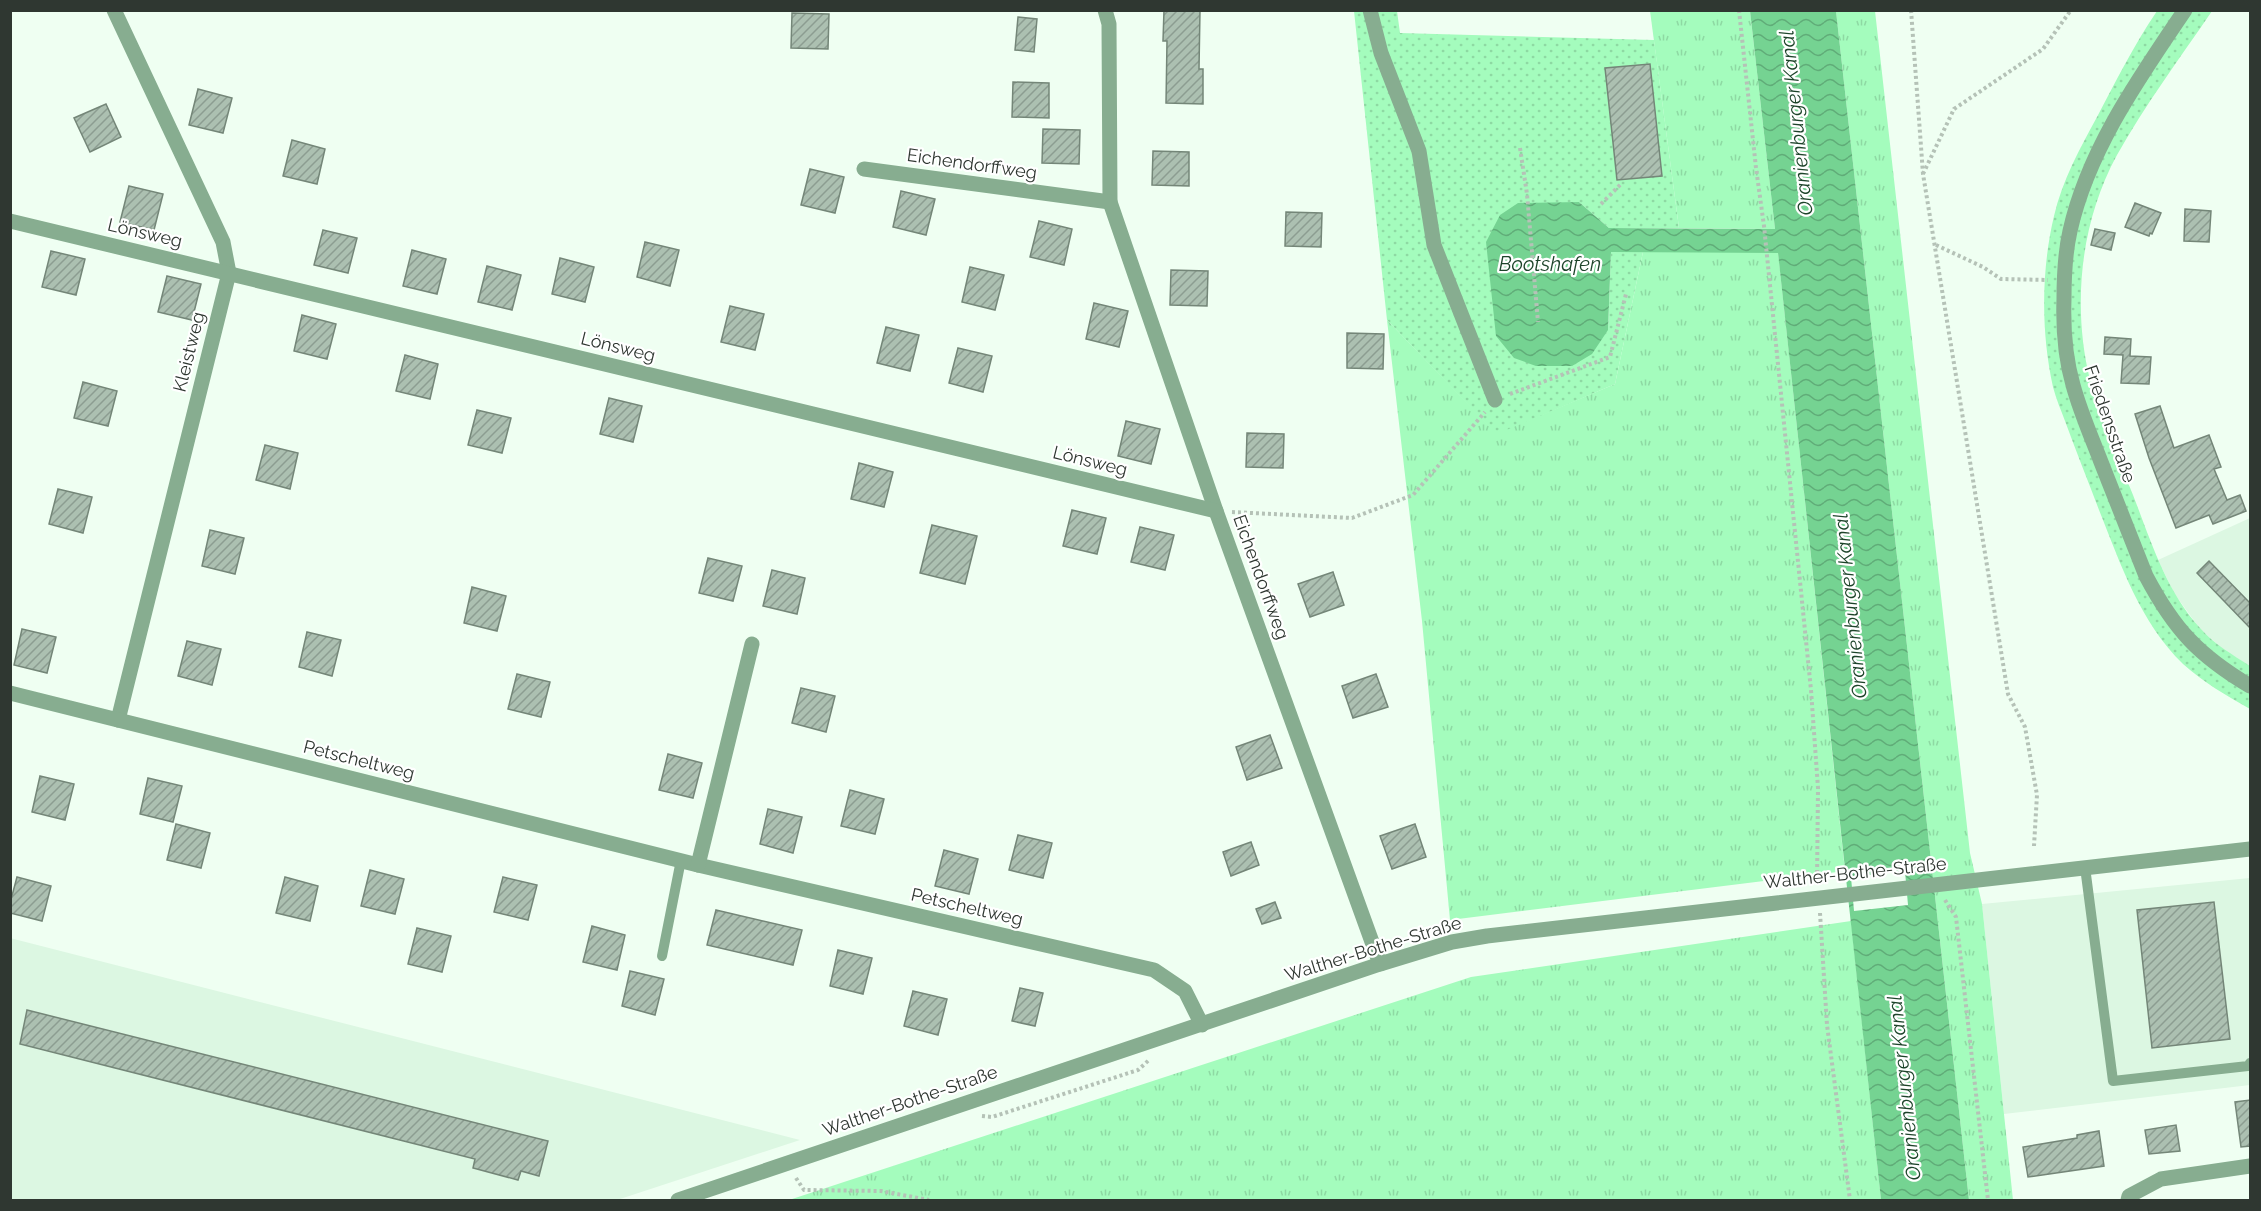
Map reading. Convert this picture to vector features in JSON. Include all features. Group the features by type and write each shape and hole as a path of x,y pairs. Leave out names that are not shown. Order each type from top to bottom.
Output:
{"street":[{"name":"Kleistweg","path":"114,10 223,242 229,273 118,720"},
{"name":"Eichendorffweg","path":"1105,10 1109,24 1110,202 1216,511 1380,964"},
{"path":"1370,10 1381,53 1419,151 1434,245 1495,400"},
{"name":"Friedensstraße","path":"2185,10 2144,70 2096,157 2079,198 2070,233 2064,280 2063,319 2073,384 2085,421 2146,576 2180,630 2205,657 2250,686"},
{"name":"Eichendorffweg","path":"864,169 1110,202"},
{"name":"Lönsweg","path":"10,221 1216,511"},
{"path":"698,865 752,644"},
{"name":"Petscheltweg","path":"10,693 698,865 1154,970 1185,991 1202,1025"},
{"name":"Walther-Bothe-Straße","path":"678,1200 1380,964 1452,942 1852,893 2250,849"},
{"path":"2128,1200 2129,1196 2161,1179 2250,1166"}],"lane":[{"path":"662,956 681,860"},
{"path":"2085,867 2113,1082 2248,1066 2250,1063"}],"path":[{"path":"1739,10 1764,220 1811,690 1818,788 1817,883"},
{"path":"1911,10 1923,174 2007,694 2025,727 2037,795 2034,846"},
{"path":"1923,174 1954,109 2043,49 2071,10"},
{"path":"1520,148 1527,194 1538,322"},
{"path":"1601,204 1622,183"},
{"path":"1936,245 1983,267 2001,279 2064,280"},
{"path":"1216,511 1352,518 1413,495 1495,400 1610,357 1626,294"},
{"path":"1942,897 1956,917 1988,1200"},
{"path":"1820,910 1827,1025 1851,1200"},
{"path":"787,1164 804,1190 881,1191 929,1200"}],"shaded area":[{"path":"2250,518 2250,666 2224,650 2200,629 2174,593 2158,560"},
{"path":"2250,878 2250,1085 2004,1114 1982,904"},
{"path":"10,938 800,1140 617,1200 11,1200"}],"green space":[{"path":"1354,11 1397,11 1400,33 1654,40 1679,228 1609,228 1579,202 1608,330 1611,252 1643,252 1615,384 1497,435 1387,320"},
{"path":"1650,11 1750,11 1775,229 1679,228"},
{"path":"1836,11 1875,11 1970,853 1982,904 2013,1200 1969,1200"},
{"path":"2157,11 2212,11 2139,118 2104,181 2087,237 2083,265 2081,323 2084,352 2099,409 2160,565 2188,614 2205,634 2250,666 2250,709 2207,683 2183,664 2168,648 2143,611 2107,531 2056,396 2046,345 2045,280 2057,203 2084,141 2133,50"},
{"path":"1643,252 1778,252 1845,871 1450,920 1422,621 1387,320 1497,434 1615,384"},
{"path":"1851,921 1881,1200 789,1200 1471,977"}],"water":[{"path":"1750,11 1836,11 1969,1200 1881,1200 1778,253 1611,252 1608,330 1592,354 1572,366 1536,366 1514,358 1496,336 1486,242 1500,215 1518,203 1579,202 1609,228 1775,229"}],"pier":[{"path":"1905,871 1908,905 1854,911 1851,877"}],"building":[{"path":"1164,10 1200,10 1199,69 1203,69 1203,104 1166,103 1167,41 1163,41"},
{"path":"792,13 829,14 828,49 791,48"},
{"path":"1018,17 1037,19 1034,52 1015,50"},
{"path":"1650,64 1662,176 1617,180 1605,68"},
{"path":"1013,82 1049,83 1049,118 1012,117"},
{"path":"198,89 232,98 223,133 189,125"},
{"path":"106,104 121,137 90,152 74,118"},
{"path":"1043,129 1080,130 1079,164 1042,163"},
{"path":"292,140 325,149 317,184 283,176"},
{"path":"1153,151 1189,152 1189,186 1152,185"},
{"path":"810,169 844,177 835,213 801,205"},
{"path":"129,186 163,194 154,230 120,222"},
{"path":"901,191 935,199 926,235 893,227"},
{"path":"2135,203 2161,213 2149,236 2125,227"},
{"path":"2185,209 2211,211 2209,242 2184,241"},
{"path":"1286,212 1322,213 1321,247 1285,246"},
{"path":"1039,221 1072,229 1064,265 1030,257"},
{"path":"2095,229 2115,233 2111,250 2091,245"},
{"path":"323,230 357,238 348,273 314,265"},
{"path":"645,242 679,250 670,286 637,277"},
{"path":"412,250 446,259 437,294 403,286"},
{"path":"51,251 85,259 76,295 42,287"},
{"path":"560,258 594,267 585,302 552,294"},
{"path":"487,266 521,275 512,310 478,302"},
{"path":"970,267 1004,275 995,310 962,302"},
{"path":"1171,270 1208,271 1207,306 1170,305"},
{"path":"167,276 201,284 192,320 158,312"},
{"path":"1094,303 1128,311 1119,347 1086,339"},
{"path":"730,306 764,314 755,350 721,342"},
{"path":"302,315 336,324 327,359 294,351"},
{"path":"886,327 919,335 910,371 877,363"},
{"path":"1347,333 1384,334 1383,369 1347,368"},
{"path":"2105,337 2131,339 2130,356 2151,357 2149,384 2121,383 2123,355 2104,354"},
{"path":"958,348 992,356 983,392 949,383"},
{"path":"405,355 438,364 430,399 396,391"},
{"path":"83,382 117,391 108,426 74,418"},
{"path":"609,398 642,406 633,442 600,434"},
{"path":"2160,406 2174,448 2209,435 2221,467 2214,469 2227,500 2240,495 2246,511 2213,524 2209,515 2176,528 2135,414"},
{"path":"477,410 511,418 502,453 468,445"},
{"path":"1126,421 1160,429 1151,464 1118,456"},
{"path":"1247,433 1284,434 1283,468 1246,467"},
{"path":"265,445 298,453 290,489 256,480"},
{"path":"859,463 893,472 884,507 851,499"},
{"path":"58,489 92,497 83,533 49,524"},
{"path":"1072,510 1106,518 1097,554 1063,546"},
{"path":"932,525 977,536 965,584 920,573"},
{"path":"1140,527 1174,535 1165,570 1131,562"},
{"path":"210,530 244,538 235,574 202,566"},
{"path":"708,558 742,566 733,601 699,593"},
{"path":"2209,561 2250,603 2250,628 2197,573"},
{"path":"772,570 805,578 797,614 763,606"},
{"path":"1333,572 1344,605 1310,617 1298,584"},
{"path":"472,587 506,596 497,631 464,623"},
{"path":"22,629 56,637 47,673 14,665"},
{"path":"307,632 341,640 332,676 299,667"},
{"path":"187,641 221,649 212,685 178,676"},
{"path":"517,674 550,682 541,717 508,709"},
{"path":"1376,674 1388,707 1353,718 1342,686"},
{"path":"801,688 835,696 826,732 792,723"},
{"path":"1270,735 1282,768 1247,780 1236,747"},
{"path":"668,754 702,763 693,798 659,790"},
{"path":"40,776 74,784 65,820 32,812"},
{"path":"148,778 182,786 173,822 140,814"},
{"path":"850,790 884,799 875,834 841,826"},
{"path":"768,809 802,817 793,853 760,844"},
{"path":"176,824 210,833 201,868 167,860"},
{"path":"1415,824 1426,857 1392,869 1380,836"},
{"path":"1018,835 1052,843 1043,878 1009,870"},
{"path":"1251,842 1259,865 1231,876 1223,852"},
{"path":"944,850 978,859 969,894 935,886"},
{"path":"370,870 404,879 395,914 361,906"},
{"path":"17,877 51,886 42,921 10,913 10,903"},
{"path":"285,877 318,886 310,921 276,913"},
{"path":"503,877 537,885 528,920 494,912"},
{"path":"1275,902 1281,918 1262,924 1256,909"},
{"path":"2214,902 2230,1039 2152,1048 2137,910"},
{"path":"716,910 802,930 793,965 707,945"},
{"path":"592,926 625,935 617,970 583,962"},
{"path":"417,928 451,936 442,972 408,964"},
{"path":"838,950 872,958 863,994 830,986"},
{"path":"630,971 664,979 655,1015 622,1006"},
{"path":"1020,988 1043,993 1035,1026 1012,1021"},
{"path":"913,991 947,999 938,1035 904,1026"},
{"path":"27,1010 548,1141 539,1176 521,1171 518,1180 473,1168 475,1159 20,1044"},
{"path":"2250,1100 2250,1146 2241,1147 2235,1102"},
{"path":"2176,1125 2180,1151 2149,1154 2145,1130"},
{"path":"2099,1131 2104,1166 2028,1177 2023,1147 2077,1138 2077,1135"}],"water label":[{"name":"Oranienburger Kanal","path":"1796,123"},
{"name":"Bootshafen","path":"1550,264"},
{"name":"Oranienburger Kanal","path":"1850,606"},
{"name":"Oranienburger Kanal","path":"1904,1088"}]}
